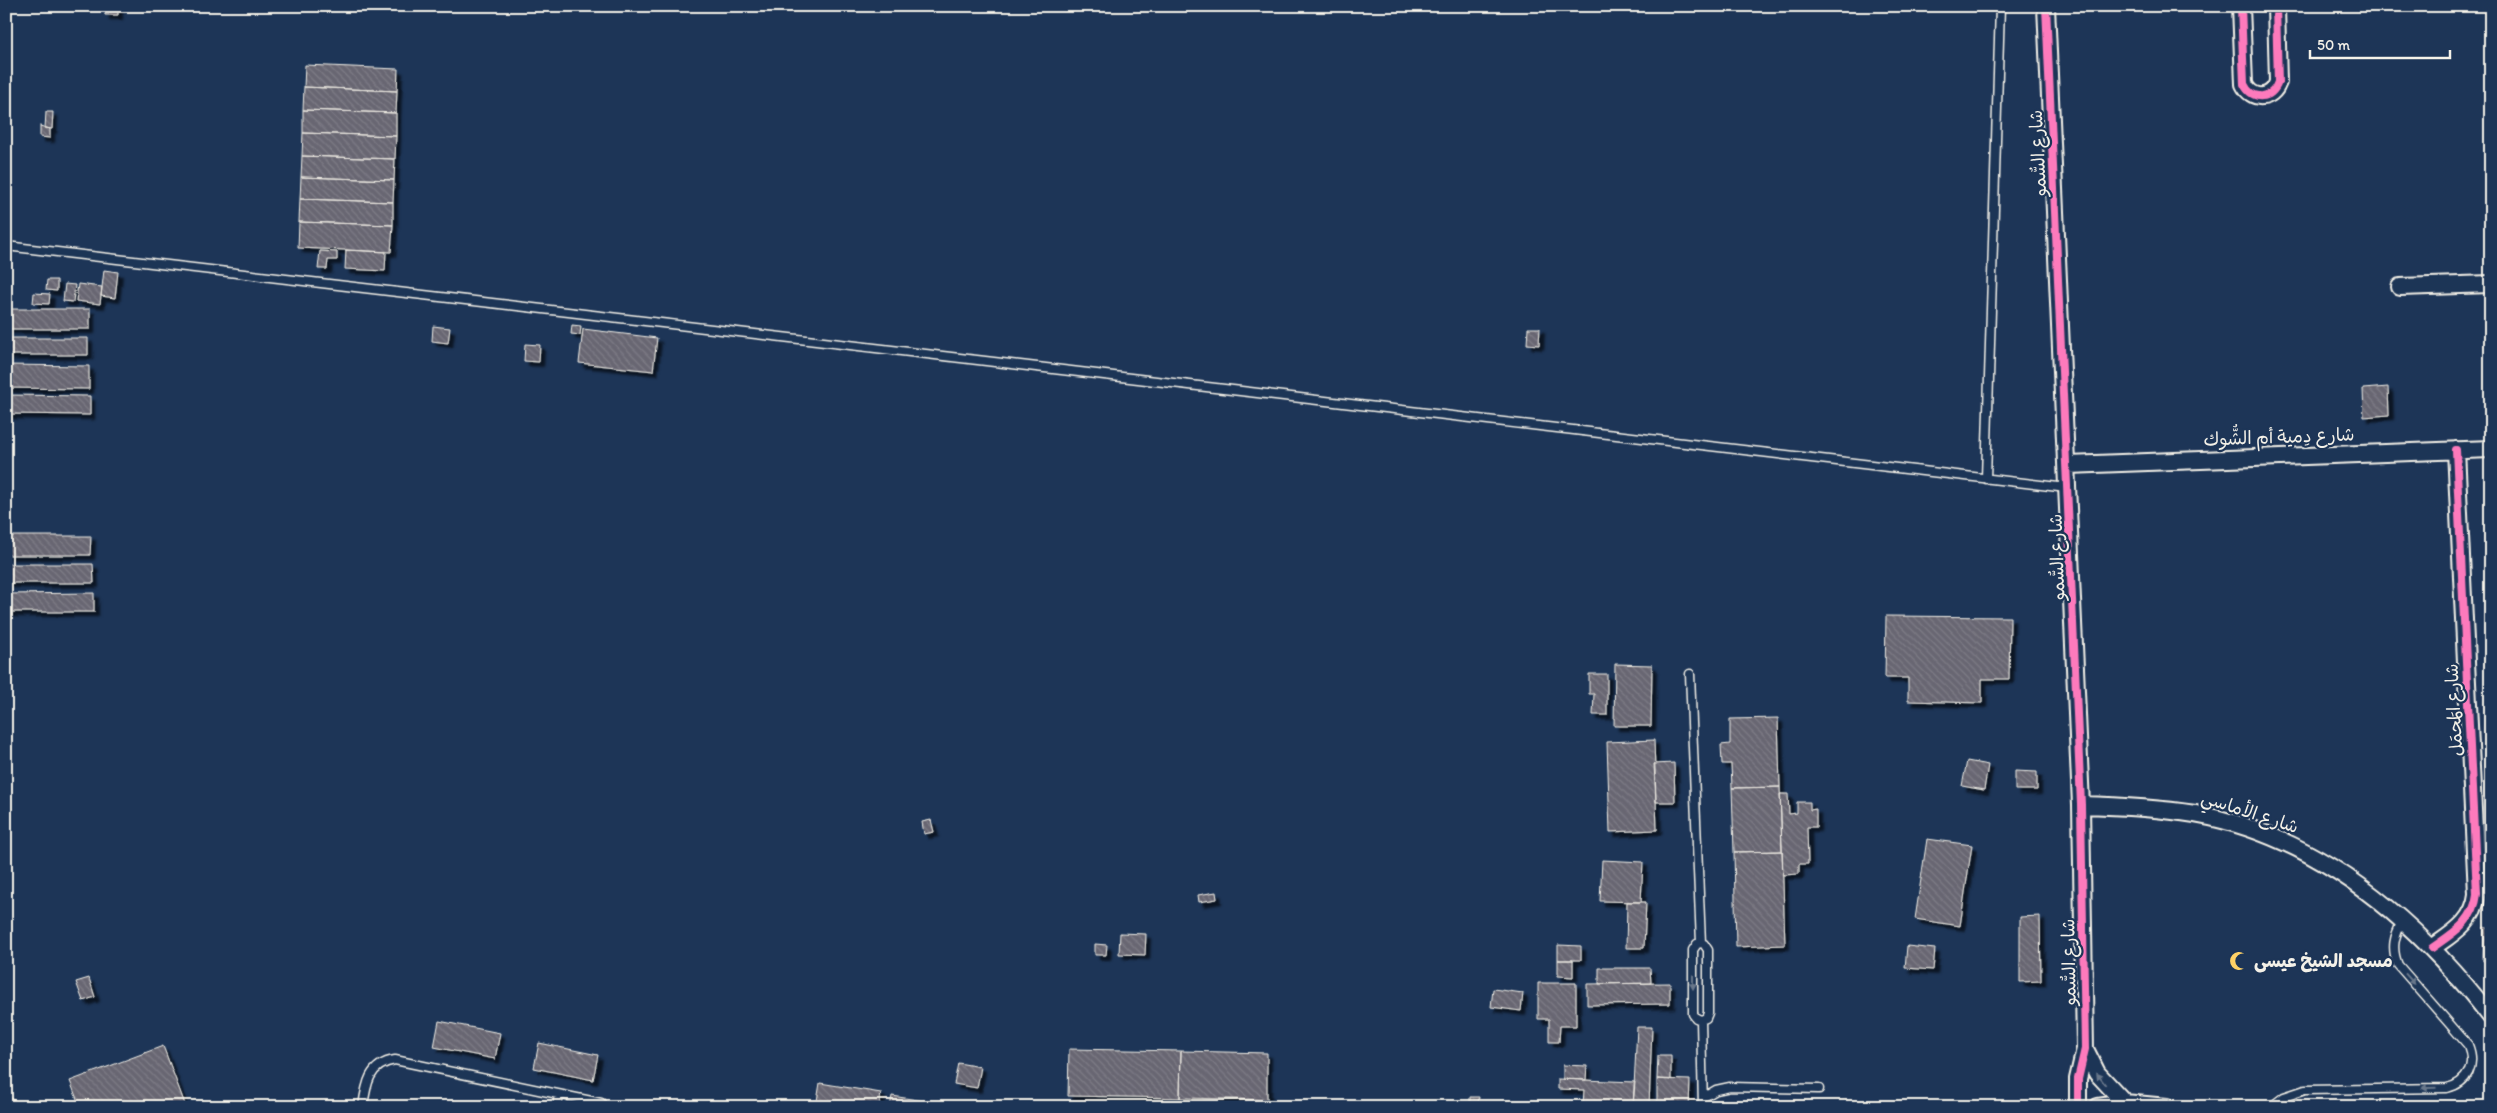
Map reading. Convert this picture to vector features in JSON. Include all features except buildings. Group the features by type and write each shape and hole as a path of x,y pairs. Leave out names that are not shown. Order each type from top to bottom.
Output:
{"street":[{"name":"شارع السُّمو","path":"2046,6 2068,465 2081,805 2085,1049 2078,1079 2078,1107"},
{"path":"2241,6 2244,84 2251,93 2262,97 2273,92 2278,82 2276,6"},
{"path":"2400,287 2491,284"},
{"name":"شارع دِمية أم الشُّوك","path":"2068,465 2491,449"},
{"name":"شارع المَحمَل","path":"2456,450 2477,894 2474,909"},
{"name":"شارع الأماسي","path":"2081,805 2125,806 2196,814 2266,834 2332,866 2362,886 2403,920 2432,948 2491,1016"},
{"path":"2432,948 2465,923 2474,909 2491,908"},
{"name":"شارع السُّمو","path":"2085,1049 2105,1084 2125,1103"},
{"path":"2098,1107 2125,1103 2167,1107"}],"lane":[{"path":"1986,478 2000,6"},
{"path":"6,246 2069,488"},
{"path":"1690,674 1701,943 1708,950 1708,1012 1706,1018 1701,1020"},
{"path":"2270,1107 2284,1098 2305,1090 2447,1088 2461,1082 2466,1077 2472,1062 2468,1045 2398,966 2395,957 2394,940 2403,920"},
{"path":"1701,943 1697,944 1694,950 1693,1014 1701,1020"},
{"path":"1701,1020 1703,1107"},
{"path":"363,1107 366,1086 373,1071 379,1065 395,1060 601,1104"},
{"path":"1704,1097 1716,1090 1730,1088 1819,1089"},
{"path":"557,1107 559,1095"}],"cycle path":[{"path":"2046,6 2081,805 2085,1049 2078,1079 2078,1107"},
{"path":"2241,6 2244,84 2248,90 2257,96 2267,95 2275,88 2278,82 2276,6"},
{"path":"2432,948 2455,932 2467,919 2472,912 2477,894 2456,450"}],"place":[{"name":"مسجد الشيخ عيسى","path":"2239,961"}]}
